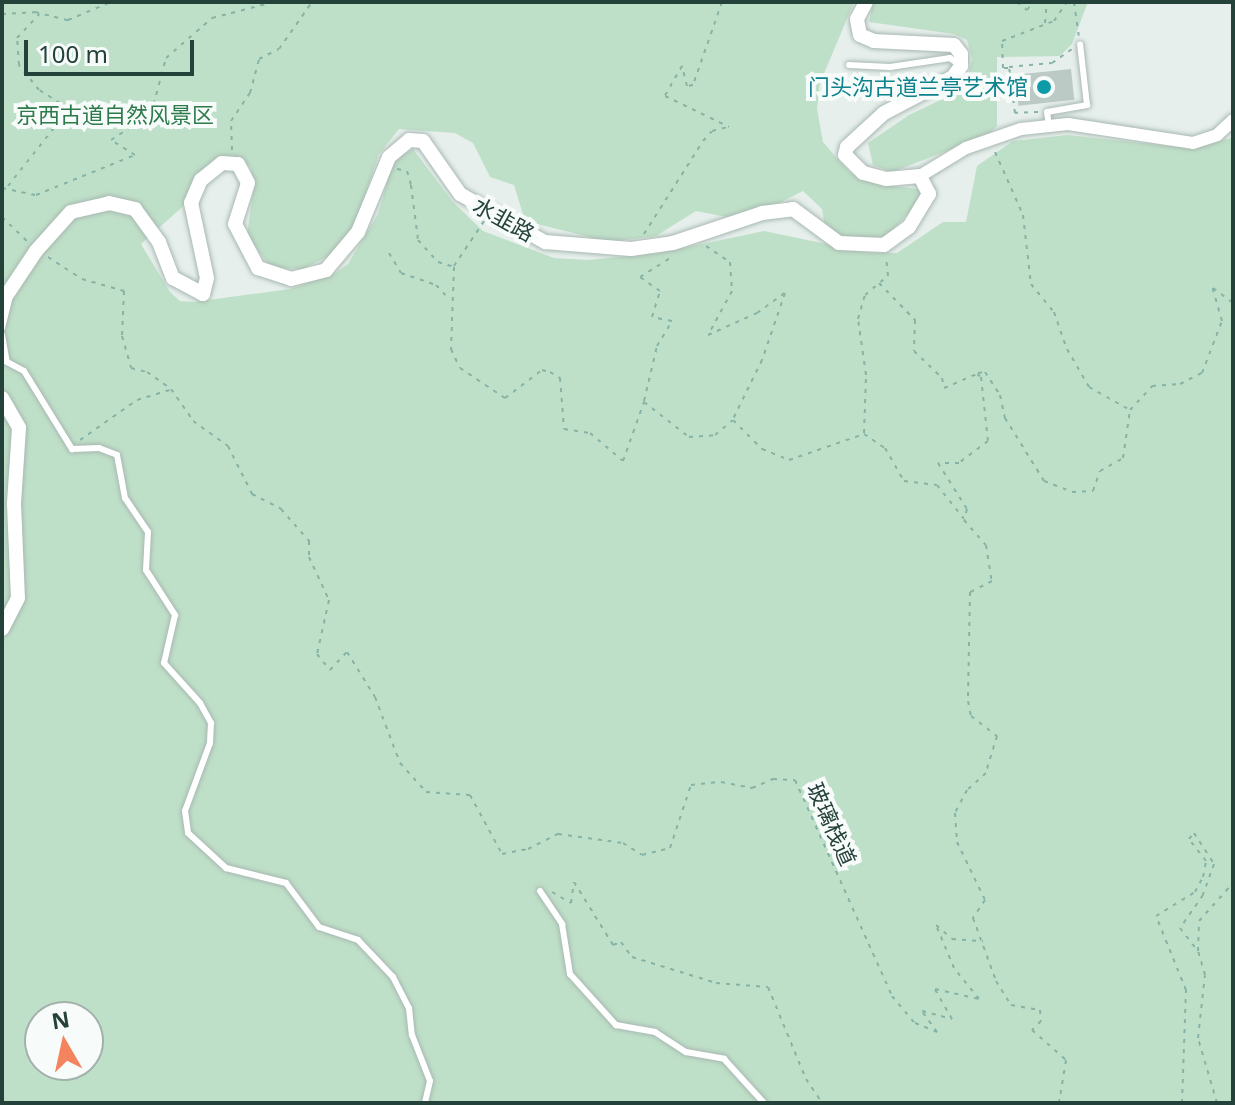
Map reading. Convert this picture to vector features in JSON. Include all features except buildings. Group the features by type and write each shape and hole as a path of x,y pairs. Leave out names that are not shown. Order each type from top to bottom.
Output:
{"street":[{"path":"866,2 857,19 860,35 874,41 954,45 961,66 953,77 884,113 847,147 845,155 863,173 886,179 920,176 989,140 1049,126 1068,124 1193,143 1217,135 1233,120"},
{"name":"水韭路","path":"232,164 238,164 248,183 235,224 242,244 258,268 291,279 326,270 340,257 358,232 395,147 423,141 460,194 489,214 545,242 640,248 673,243 762,213 793,209 839,243 884,245"},
{"path":"2,302 36,251 71,212 109,203 135,209 159,242 173,278 203,294 207,278 191,203 201,180 222,163 232,164"},
{"path":"884,245 924,209 929,194 920,176"},
{"path":"2,398 19,428 14,504 18,598 2,629"}],"lane":[{"path":"1049,126 1047,112 1087,105 1080,44"},
{"path":"849,65 890,67 950,58 961,66"},
{"path":"2,328 13,285"},
{"path":"2,335 7,362 24,371 72,449 99,448 117,455 122,465 125,498 148,532 146,570 175,615 164,663 200,703 211,723 210,743 185,811 188,833 226,868 286,883 319,927 358,940 393,977 409,1008 412,1035 430,1081 425,1103"},
{"path":"543,890 562,924 570,974 616,1025 655,1032 686,1052 724,1059 764,1103"}],"path":[{"path":"2,14 39,14 68,20 111,2"},
{"path":"252,9 256,2"},
{"path":"8,186 36,195 135,155 111,140 151,114 166,58 212,18 274,2"},
{"path":"232,164 231,121 250,93 259,59 279,49 312,2"},
{"path":"640,248 655,210 689,170 703,141 712,131 729,127 665,96 682,66 687,86 693,85 722,2"},
{"path":"1017,2 1027,10 1033,2"},
{"path":"1045,24 1047,2"},
{"path":"1066,2 1054,21 1002,41 1003,68 1052,63 1080,44 1074,2"},
{"path":"2,188 8,186 61,119 60,103 39,90 19,65 17,38 39,14"},
{"path":"1009,67 1015,113 1047,112"},
{"path":"989,140 1023,215 1031,284 1054,312 1089,387 1130,410"},
{"path":"385,166 407,171 418,240 438,262 454,267"},
{"path":"489,214 454,267 449,299 451,349 460,368 505,398 542,370 550,372 560,378 564,429 590,433 623,461 644,402 657,346 672,321 652,317 660,291 640,277 670,258 673,243"},
{"path":"2,217 36,251 82,279 124,291 122,336 131,368 147,372 171,389"},
{"path":"644,402 689,437 715,435 733,420 785,293 757,313 708,335 732,291 730,262 689,238"},
{"path":"864,434 866,375 858,319 865,295 888,276 884,245"},
{"path":"389,253 401,273 436,285 449,299"},
{"path":"879,283 915,320 914,351 942,378 944,388 985,372 1000,395 1005,418 1035,470 1044,481 1072,492 1093,491 1100,471 1123,458 1130,410 1152,386 1180,384 1202,373 1222,321 1212,287 1233,303"},
{"path":"964,520 967,509 938,463 959,463 988,441 977,374"},
{"path":"72,449 87,432 137,400 171,389"},
{"name":"玻璃栈道","path":"171,389 193,421 228,446 252,494 281,509 309,541 309,557 329,600 317,654 330,670 347,652 375,697 400,763 426,792 470,795 502,854 528,849 558,834 623,843 642,855 670,848 691,785 721,782 752,788 773,779 795,780 892,996 915,1023 937,1032 922,1011 952,1019 935,989 979,999 954,968 936,925 952,939 983,941"},
{"path":"733,420 762,449 789,460 864,434"},
{"path":"864,434 885,448 904,481 937,485 986,545 992,581 970,592 968,701 971,716 997,736 986,773 967,790 955,813 957,842 985,900 973,918 1011,1005 1040,1010 1041,1021 1032,1030 1066,1060 1059,1103"},
{"path":"1182,1103 1186,990 1156,916 1195,892 1203,877 1206,861 1189,839 1194,833 1214,864 1203,895 1180,928 1198,951"},
{"path":"543,890 571,903 574,882 613,945 621,942 632,957 702,980 768,987 806,1079 822,1103"},
{"path":"1217,1103 1198,1038 1205,975 1198,951 1199,921 1233,883"}],"green space":[{"name":"京西古道自然风景区","path":"2,2 854,2 820,83 817,109 823,142 849,172 876,184 918,189 924,196 887,236 833,241 826,234 822,209 803,191 769,208 727,217 696,211 656,236 609,242 525,221 514,185 490,177 473,143 455,133 399,129 379,154 354,228 332,255 302,269 271,268 247,235 254,186 251,168 239,156 141,244 170,292 180,301 194,302 290,289 334,274 348,264 378,214 393,161 413,149 452,201 483,231 554,258 588,260 659,253 764,231 865,252 897,253 943,222 966,222 977,166 1013,141 1067,135 1179,147 1233,138 1233,1103 2,1103"},
{"path":"873,2 1088,2 1072,44 1060,56 997,57 997,126 988,135 892,172 873,165 868,143 909,115 951,95 967,79 972,59 967,40 954,34 869,22"}],"place":[{"name":"门头沟古道兰亭艺术馆","path":"1044,87"}]}
